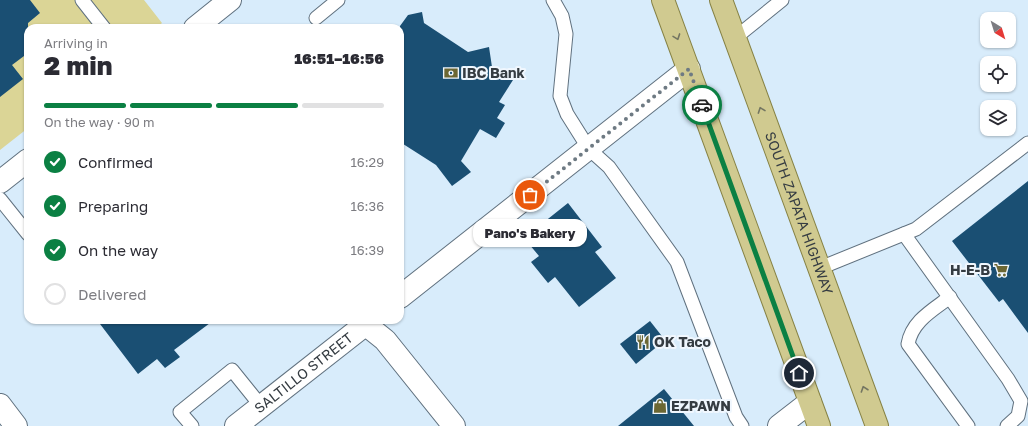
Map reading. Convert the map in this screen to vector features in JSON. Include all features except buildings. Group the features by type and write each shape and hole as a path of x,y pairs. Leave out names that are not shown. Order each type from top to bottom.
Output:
{"main road":[{"path":"663,0 818,426"},
{"name":"SOUTH ZAPATA HIGHWAY","path":"721,0 877,426"}],"street":[{"path":"200,24 230,0"},
{"path":"404,294 689,69"},
{"path":"0,182 24,163"},
{"name":"SALTILLO STREET","path":"236,426 363,324"},
{"path":"367,324 385,340 454,426"},
{"path":"779,426 810,402"},
{"path":"0,405 16,426"}],"lane":[{"path":"82,0 101,24"},
{"path":"316,18 338,0"},
{"path":"553,0 562,16 566,34 560,96 566,114 589,149 609,167 677,262 736,417 742,426"},
{"path":"735,38 782,0"},
{"path":"820,268 916,229 1028,143"},
{"path":"0,200 24,229"},
{"path":"904,234 950,297 1021,401 1018,416 1006,426"},
{"path":"950,297 919,321 910,333 908,344 968,426"},
{"path":"192,426 180,412 232,370 262,406"}],"shaded area":[{"path":"0,0 144,0 162,23 161,24 24,24 24,131 0,150"}],"way so far":[{"path":"530,195 689,69 702,105"}],"place":[{"name":"IBC Bank","path":"451,73"},
{"name":"Pano's Bakery","path":"530,195"},
{"name":"H-E-B","path":"1001,270"},
{"name":"OK Taco","path":"643,342"},
{"name":"EZPAWN","path":"660,406"}],"route":[{"path":"702,105 799,373"}]}
